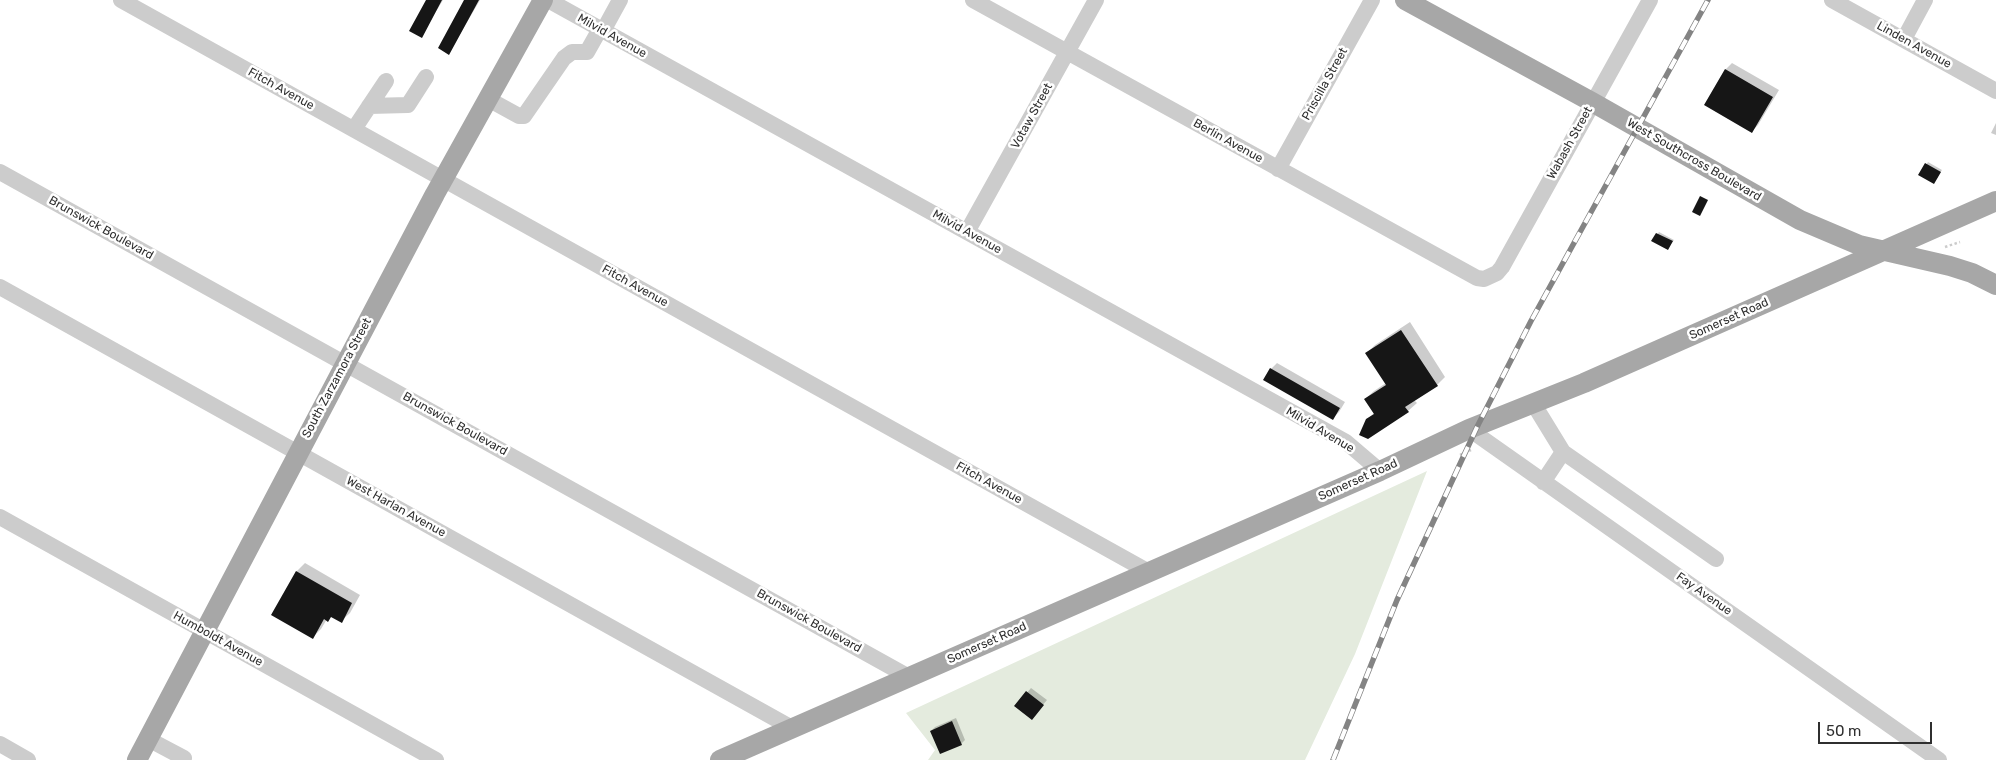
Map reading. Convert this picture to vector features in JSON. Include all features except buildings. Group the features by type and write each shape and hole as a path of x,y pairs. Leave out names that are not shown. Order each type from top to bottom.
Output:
{"main road":[{"name":"South Zarzamora Street","path":"139,759 204,630 443,179 543,0"},
{"name":"West Southcross Boulevard","path":"1405,0 1592,102 1800,220 1844,240 1882,252 1950,266 1972,273 1996,285"},
{"name":"Somerset Road","path":"720,760 1380,471 1473,438 1533,403 1584,383 1996,201"}],"street":[{"name":"Fitch Avenue","path":"122,0 1149,572"},
{"name":"Milvid Avenue","path":"548,0 1346,442 1380,471"},
{"name":"Berlin Avenue","path":"973,0 1477,278 1484,279"},
{"name":"Votaw Street","path":"967,232 1096,0"},
{"name":"Priscilla Street","path":"1278,169 1372,0"},
{"name":"Wabash Street","path":"1484,279 1497,273 1502,267 1650,0"},
{"name":"Linden Avenue","path":"1832,0 1996,90"},
{"path":"1904,39 1925,0"},
{"path":"488,99 519,116 524,116 564,58 572,52 587,52 617,6"},
{"path":"369,106 408,105 426,77"},
{"path":"354,129 386,81"},
{"name":"Brunswick Boulevard","path":"0,172 909,677"},
{"name":"West Harlan Avenue","path":"0,287 792,728"},
{"path":"1533,403 1563,452 1716,559"},
{"name":"Fay Avenue","path":"1473,438 1544,482 1939,760"},
{"path":"1544,482 1563,452"},
{"name":"Humboldt Avenue","path":"0,517 436,760"},
{"path":"148,739 184,758 183,760"},
{"path":"0,744 28,760"}],"path":[{"path":"1945,247 1960,242"},
{"path":"1460,455 1473,438"}],"shaded area":[{"path":"1427,471 1355,654 1305,760 928,760 935,750 906,713"}],"railway":[{"path":"1333,760 1397,600 1478,425 1531,321 1708,0"}]}
